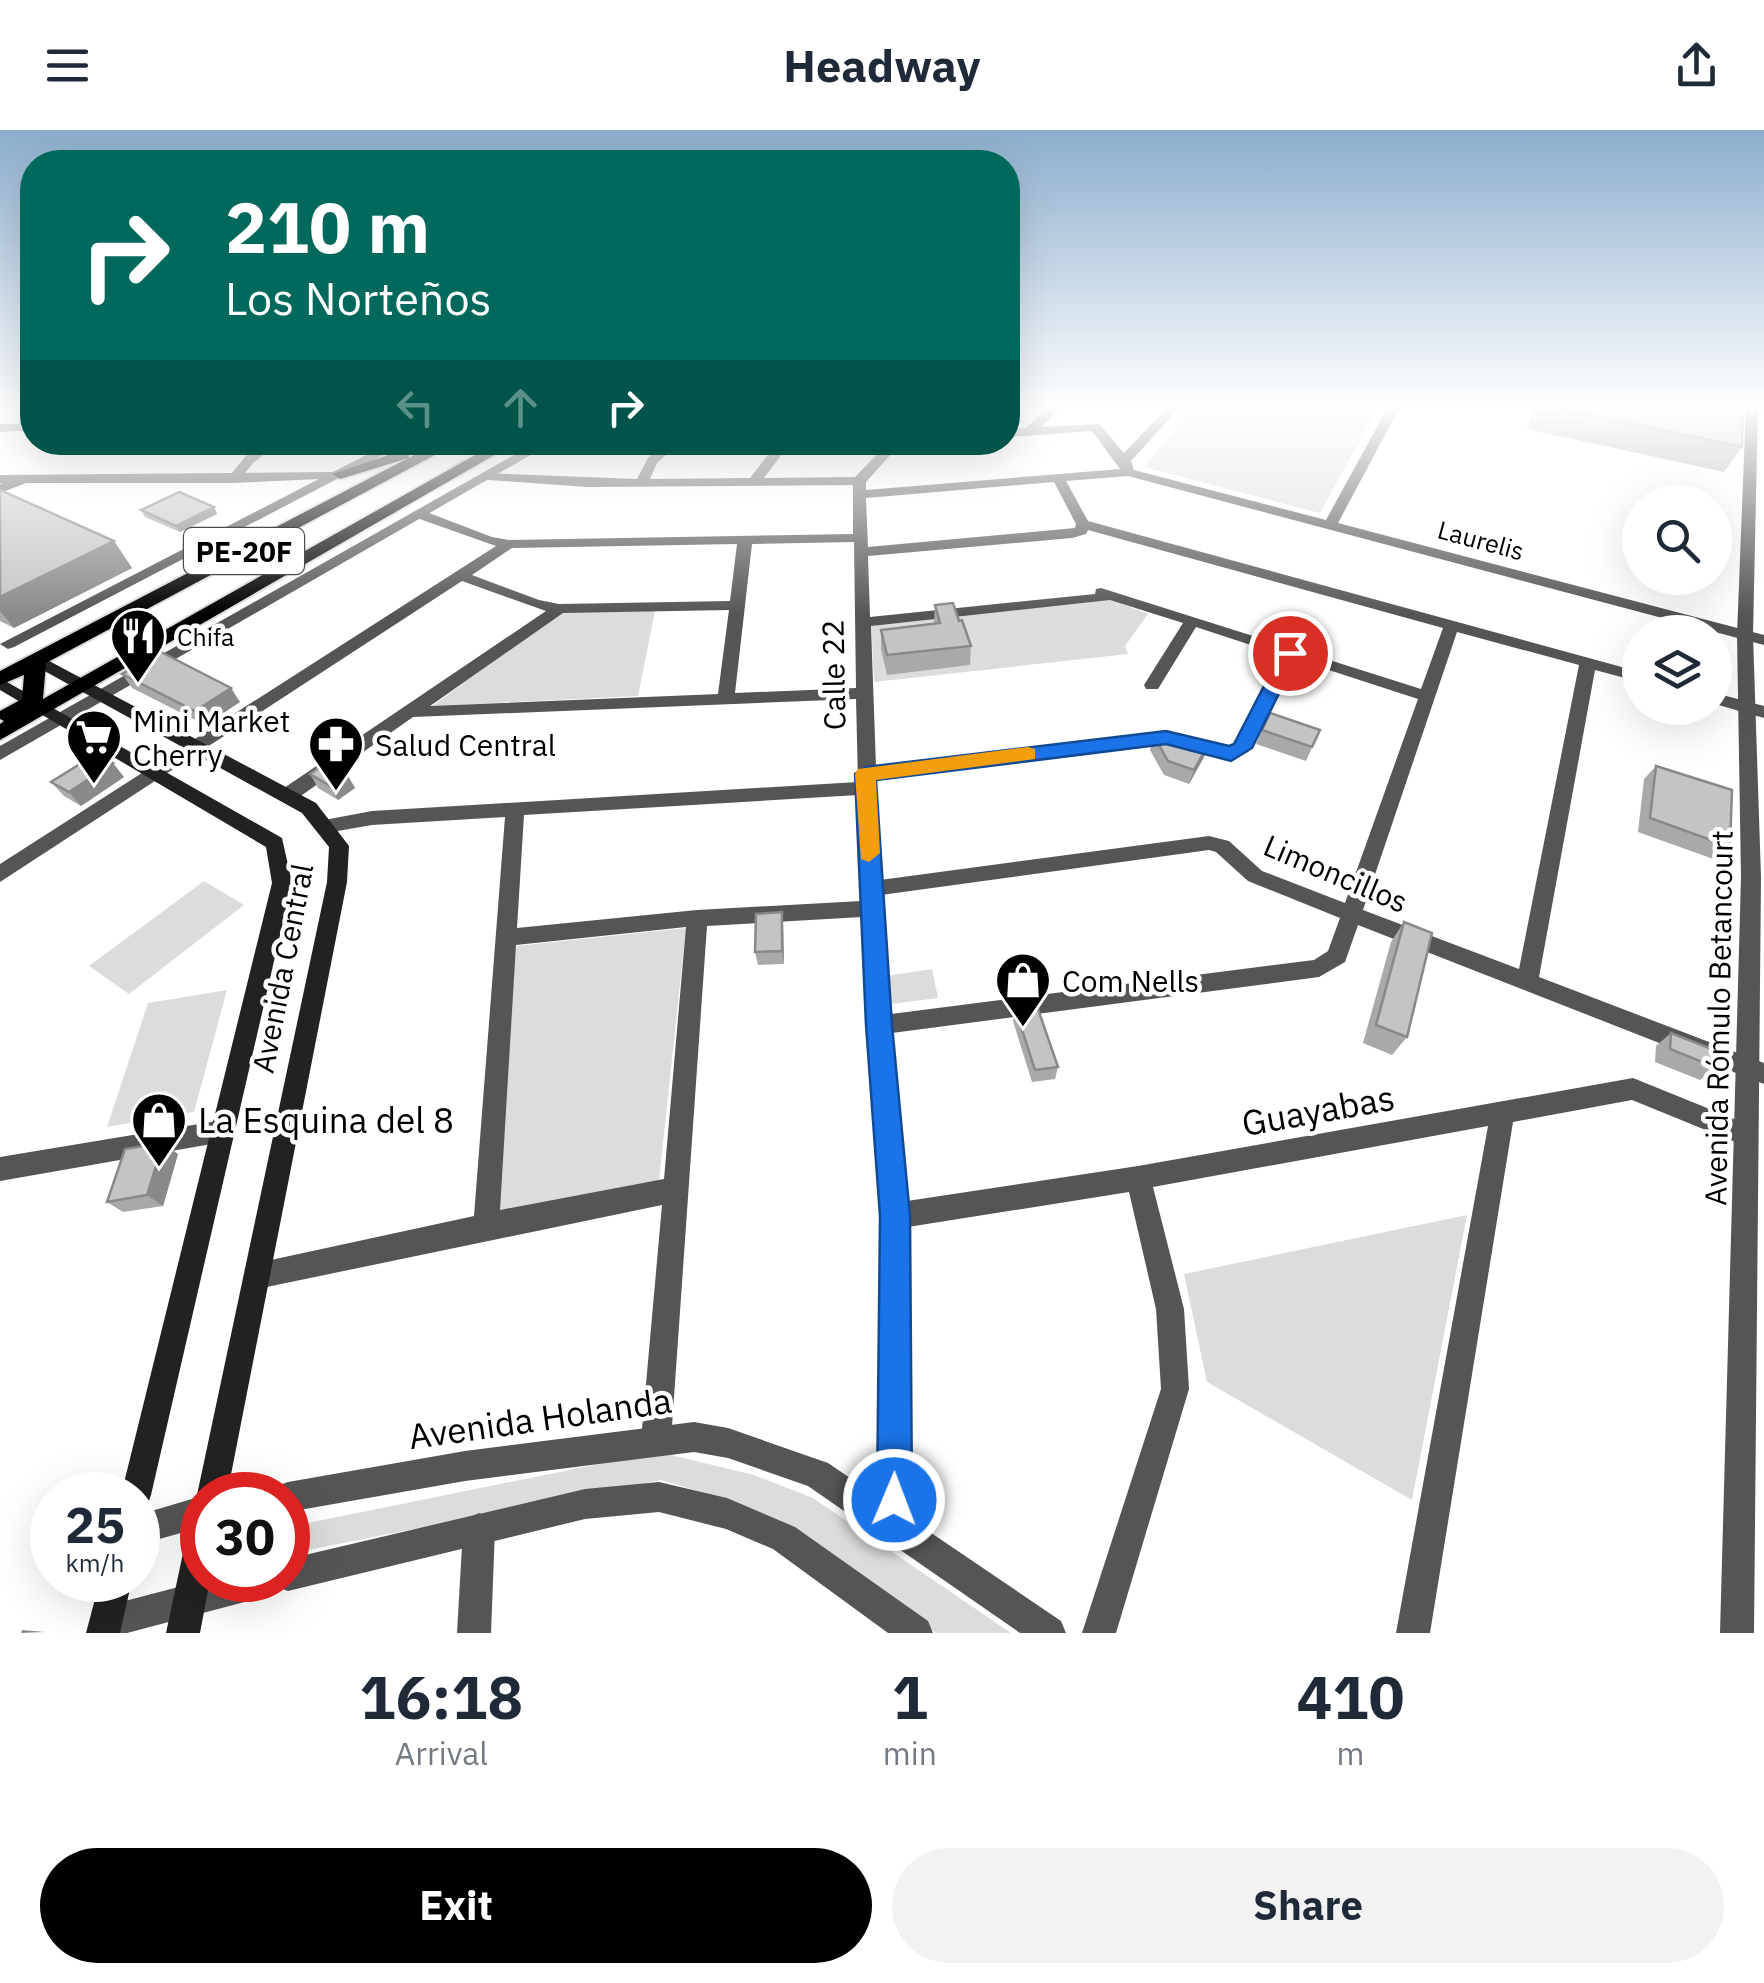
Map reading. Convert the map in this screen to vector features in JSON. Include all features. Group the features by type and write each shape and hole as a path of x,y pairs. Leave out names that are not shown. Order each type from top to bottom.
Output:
{"main road":[{"name":"PE-20F","path":"0,681 388,475"},
{"name":"PE-20F","path":"0,732 94,690 454,475"},
{"name":"Avenida Central","path":"36,659 288,795 326,826 339,846 337,882 217,1472"},
{"path":"0,720 46,709 36,659"},
{"name":"Avenida Central","path":"0,681 275,843 282,883 141,1472"},
{"path":"105,1628 111,1602"},
{"path":"183,1633 189,1602"}],"street":[{"path":"233,479 236,475"},
{"path":"0,479 316,475"},
{"path":"3,644 338,475"},
{"path":"642,482 645,475"},
{"path":"754,482 759,475"},
{"path":"859,488 869,475"},
{"path":"94,690 490,476 548,482 754,482 859,488 1076,475"},
{"name":"Laurelis","path":"1154,475 1330,526 1755,638"},
{"path":"1330,526 1358,475"},
{"name":"Avenida Rómulo Betancourt","path":"1737,1633 1744,1135 1755,1070 1751,877 1757,710 1746,501 1749,475"},
{"path":"1058,478 1083,524 1622,671"},
{"path":"0,489 24,479"},
{"name":"Calle 22","path":"859,488 871,898 895,1216 894,1526"},
{"path":"420,514 489,541 510,544 745,540 860,545 1072,534 1081,530 1083,524"},
{"path":"726,699 745,540"},
{"path":"0,874 510,544"},
{"path":"462,576 558,609 735,605"},
{"path":"862,622 1103,595 1427,696"},
{"path":"288,795 558,609"},
{"path":"1152,685 1192,621"},
{"path":"879,1025 1319,968 1337,956 1452,624"},
{"name":"Avenida Central","path":"3,644 36,659"},
{"path":"326,826 372,818 515,811 866,781 1166,738 1231,754 1242,748 1290,653"},
{"path":"1527,982 1588,662"},
{"path":"410,712 864,694"},
{"path":"1732,703 1757,710"},
{"path":"0,754 46,709"},
{"path":"486,1226 515,811"},
{"name":"Limoncillos","path":"506,938 871,898 1209,843 1222,846 1255,876 1755,1070"},
{"path":"656,1440 697,918"},
{"name":"Guayabas","path":"895,1216 1138,1178 1633,1089 1744,1135"},
{"path":"1413,1633 1504,1112"},
{"path":"0,1169 223,1131"},
{"path":"1099,1633 1175,1389 1170,1309 1138,1178"},
{"path":"256,1276 673,1190"},
{"name":"Avenida Holanda","path":"310,1493 465,1466 694,1438 772,1456 817,1474 1049,1633"},
{"path":"310,1570 585,1504 659,1497 727,1514 784,1538 916,1633"},
{"path":"474,1633 479,1530"},
{"path":"105,1628 180,1602"}],"shaded area":[{"path":"1175,475 1341,475 1320,513"},
{"path":"1105,597 1148,614 1125,646 1128,654 874,682 871,620"},
{"path":"655,611 638,696 432,706 562,612"},
{"path":"204,881 244,905 129,994 89,966"},
{"path":"686,928 659,1181 496,1212 516,946"},
{"path":"932,969 938,998 891,1004 885,976"},
{"path":"227,990 194,1112 107,1127 148,1003"},
{"path":"1467,1215 1412,1500 1207,1382 1184,1274"},
{"path":"659,1452 754,1475 813,1498 1011,1633 936,1633 792,1531 718,1497 661,1480 310,1550 310,1523"}],"building":[{"path":"0,490 114,541 0,597"},
{"path":"179,492 214,507 176,526 141,510"},
{"path":"953,603 971,646 887,655 881,630 940,623 935,605"},
{"path":"161,652 231,688 195,711 122,674"},
{"path":"1270,713 1320,730 1312,747 1262,730"},
{"path":"1170,734 1209,743 1194,770 1168,761 1154,736"},
{"path":"96,754 113,763 69,792 51,782"},
{"path":"327,762 347,774 330,786 310,774"},
{"path":"1656,766 1732,790 1730,847 1650,818"},
{"path":"782,912 782,951 755,952 756,914"},
{"path":"1404,922 1432,933 1407,1037 1376,1025"},
{"path":"1037,1006 1058,1067 1035,1070 1015,1008"},
{"path":"1671,1033 1717,1051 1717,1068 1670,1049"},
{"path":"163,1143 147,1195 107,1202 125,1149"}],"slow traffic":[{"path":"869,853 866,774 1028,754"}],"place":[{"name":"Chifa","path":"138,685"},
{"name":"Mini Market Cherry","path":"94,786"},
{"name":"Salud Central","path":"336,793"},
{"name":"Com Nells","path":"1023,1029"},
{"name":"La Esquina del 8","path":"159,1169"}],"route":[{"path":"894,1500 895,1216 870,888 866,774 1166,738 1231,754 1242,748 1290,653"}]}
